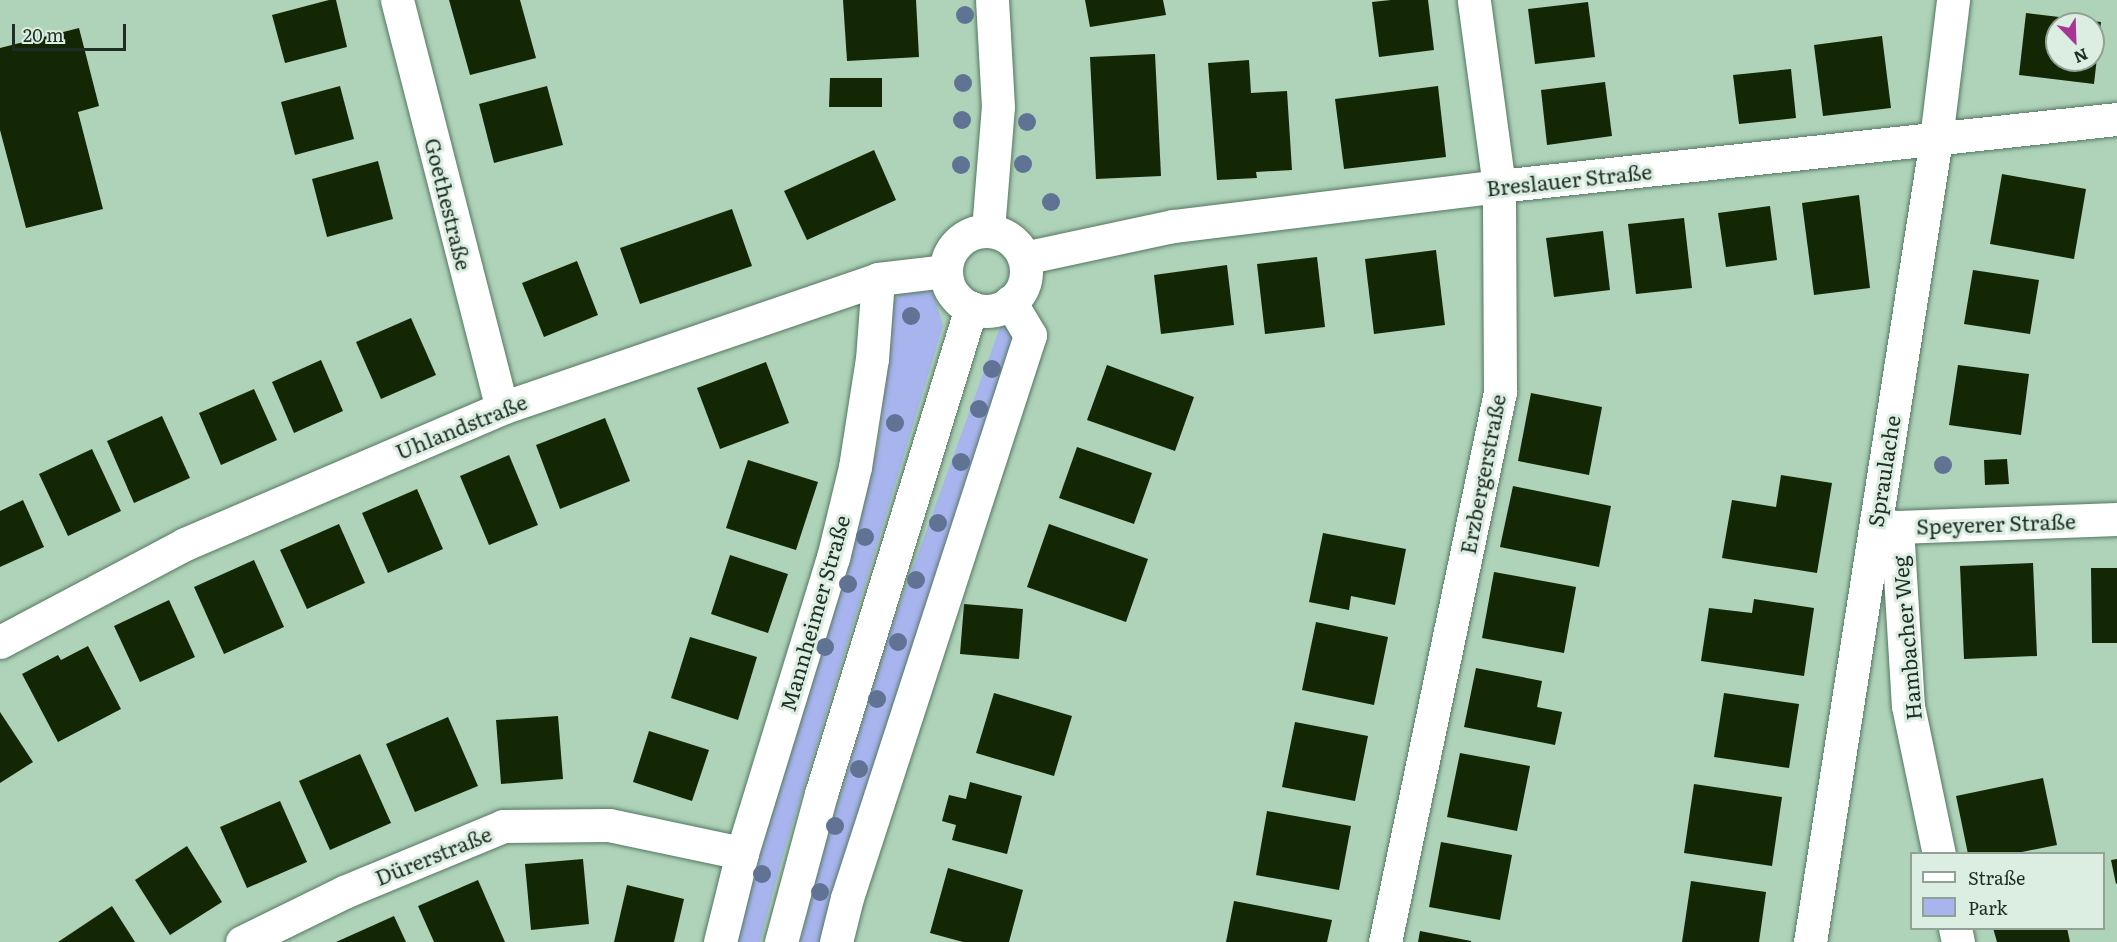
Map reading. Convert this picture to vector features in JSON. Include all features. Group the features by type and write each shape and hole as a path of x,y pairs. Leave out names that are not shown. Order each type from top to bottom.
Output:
{"street":[{"name":"Goethestraße","path":"397,0 502,408"},
{"path":"988,230 998,107 992,0"},
{"name":"Erzbergerstraße","path":"1385,942 1500,393 1498,186 1474,0"},
{"name":"Spraulache","path":"1810,942 1886,526 1953,0"},
{"name":"Breslauer Straße","path":"1024,258 1173,226 1498,186 2117,119"},
{"path":"988,230 1011,239 1024,258 1024,281 1010,302 996,309 971,308 954,295 945,271 948,256 958,241 973,233 988,230"},
{"name":"Uhlandstraße","path":"0,642 184,544 502,408 878,279 945,271"},
{"name":"Mannheimer Straße","path":"720,942 742,853 839,535 855,467 872,359 878,279"},
{"path":"836,942 851,887 1030,336 1010,302"},
{"path":"781,942 821,794 971,308"},
{"name":"Speyerer Straße","path":"1886,526 2117,519"},
{"name":"Hambacher Weg","path":"1886,526 1908,706 1939,852"},
{"name":"Dürerstraße","path":"242,942 344,892 503,826 609,825 742,853"}],"green space":[{"path":"907,287 925,287 934,295 943,326 780,866 760,942 735,942 742,909 859,524 852,520 878,447 893,302"},
{"path":"1003,319 1018,328 825,942 800,942 822,855 889,634"}],"building":[{"path":"336,0 347,47 285,63 272,15"},
{"path":"449,0 520,0 536,58 470,75"},
{"path":"843,0 916,0 919,57 847,61"},
{"path":"1085,0 1163,0 1166,15 1090,27"},
{"path":"1428,0 1434,50 1379,57 1372,2"},
{"path":"1588,2 1595,57 1535,64 1528,9"},
{"path":"2026,13 2045,15 2045,72 2095,72 2094,84 2019,75"},
{"path":"79,28 99,106 78,112 103,209 26,228 0,130 0,48"},
{"path":"1882,36 1891,108 1823,116 1814,45"},
{"path":"1155,54 1161,176 1096,179 1090,57"},
{"path":"1249,60 1251,93 1287,91 1292,170 1256,172 1257,178 1217,180 1208,63"},
{"path":"1791,69 1796,118 1739,124 1733,75"},
{"path":"830,78 882,78 882,107 829,107"},
{"path":"1605,82 1612,136 1547,145 1541,90"},
{"path":"340,86 354,139 295,155 281,102"},
{"path":"547,86 563,145 494,163 479,104"},
{"path":"1438,86 1446,157 1344,169 1335,99"},
{"path":"874,150 896,200 807,240 784,191"},
{"path":"378,161 393,219 327,237 312,179"},
{"path":"2002,174 2086,189 2074,259 1990,244"},
{"path":"1859,195 1870,288 1814,295 1802,203"},
{"path":"1770,206 1777,260 1726,267 1718,213"},
{"path":"732,209 752,266 640,304 620,248"},
{"path":"1684,218 1692,288 1636,294 1628,224"},
{"path":"1603,231 1610,290 1554,297 1546,238"},
{"path":"1436,250 1445,325 1374,334 1365,259"},
{"path":"1317,257 1325,327 1265,334 1257,264"},
{"path":"577,261 598,315 544,337 522,283"},
{"path":"1227,265 1234,325 1161,334 1154,275"},
{"path":"1973,270 2039,280 2030,334 1964,324"},
{"path":"411,318 436,375 381,399 356,342"},
{"path":"321,360 343,411 294,433 272,382"},
{"path":"766,362 789,423 720,449 697,388"},
{"path":"1107,365 1194,397 1175,451 1087,420"},
{"path":"1958,365 2029,374 2021,435 1949,425"},
{"path":"254,389 277,440 221,465 199,413"},
{"path":"1531,393 1602,407 1589,475 1518,461"},
{"path":"162,416 190,478 134,503 107,441"},
{"path":"605,418 630,481 560,509 536,445"},
{"path":"1077,447 1152,473 1134,524 1059,498"},
{"path":"92,449 121,511 68,536 39,474"},
{"path":"509,455 538,525 489,545 460,476"},
{"path":"2007,459 2009,484 1985,485 1984,460"},
{"path":"748,460 818,482 796,550 726,528"},
{"path":"1781,475 1832,483 1817,573 1722,558 1732,500 1776,507"},
{"path":"1513,486 1611,506 1599,567 1500,547"},
{"path":"417,489 443,549 388,573 362,513"},
{"path":"23,500 44,547 0,567 0,511"},
{"path":"339,524 365,583 307,609 280,550"},
{"path":"1049,524 1148,559 1126,622 1027,587"},
{"path":"1323,533 1406,549 1395,605 1351,596 1349,610 1309,602"},
{"path":"730,555 788,574 768,633 711,614"},
{"path":"254,560 284,627 224,654 194,587"},
{"path":"2033,563 2037,656 1964,659 1960,566"},
{"path":"2091,568 2117,568 2117,643 2092,643"},
{"path":"1494,572 1576,587 1564,653 1482,638"},
{"path":"1754,599 1814,608 1804,676 1701,661 1709,608 1752,613"},
{"path":"169,600 195,657 140,682 114,626"},
{"path":"964,604 1023,609 1019,659 960,654"},
{"path":"1316,622 1388,637 1374,705 1302,690"},
{"path":"690,637 757,657 738,720 671,698"},
{"path":"88,646 121,709 58,742 22,674 58,655 61,660"},
{"path":"1476,668 1542,681 1537,707 1562,712 1555,745 1464,727"},
{"path":"994,693 1072,716 1054,776 976,753"},
{"path":"1724,693 1799,704 1789,768 1714,757"},
{"path":"0,712 33,762 0,783"},
{"path":"558,716 563,779 501,784 496,720"},
{"path":"448,717 478,786 415,812 386,744"},
{"path":"1295,722 1368,736 1355,801 1282,787"},
{"path":"649,731 709,750 692,801 633,782"},
{"path":"1460,753 1530,766 1517,831 1447,817"},
{"path":"360,754 391,823 330,850 299,781"},
{"path":"2043,778 2057,845 2022,852 1968,852 1956,796"},
{"path":"970,782 1022,796 1007,854 952,840 956,825 942,821 949,795 966,799"},
{"path":"1694,784 1782,797 1772,866 1684,853"},
{"path":"280,801 307,862 247,888 220,827"},
{"path":"1267,811 1351,826 1339,890 1256,875"},
{"path":"1441,842 1512,855 1500,920 1429,907"},
{"path":"187,846 222,902 170,935 135,880"},
{"path":"583,859 589,924 531,930 525,864"},
{"path":"2117,859 2117,883 2116,884 2111,860"},
{"path":"948,868 1023,890 1009,942 963,942 930,933"},
{"path":"478,880 505,942 434,942 418,906"},
{"path":"1691,881 1766,892 1759,942 1682,942"},
{"path":"627,885 684,899 674,942 614,942"},
{"path":"1234,901 1332,920 1327,942 1226,942"},
{"path":"112,906 135,942 58,942"},
{"path":"394,916 406,942 336,942"},
{"path":"1994,930 2067,930 2070,942 1997,942"},
{"path":"1420,931 1471,941 1471,942 1418,942"}]}
